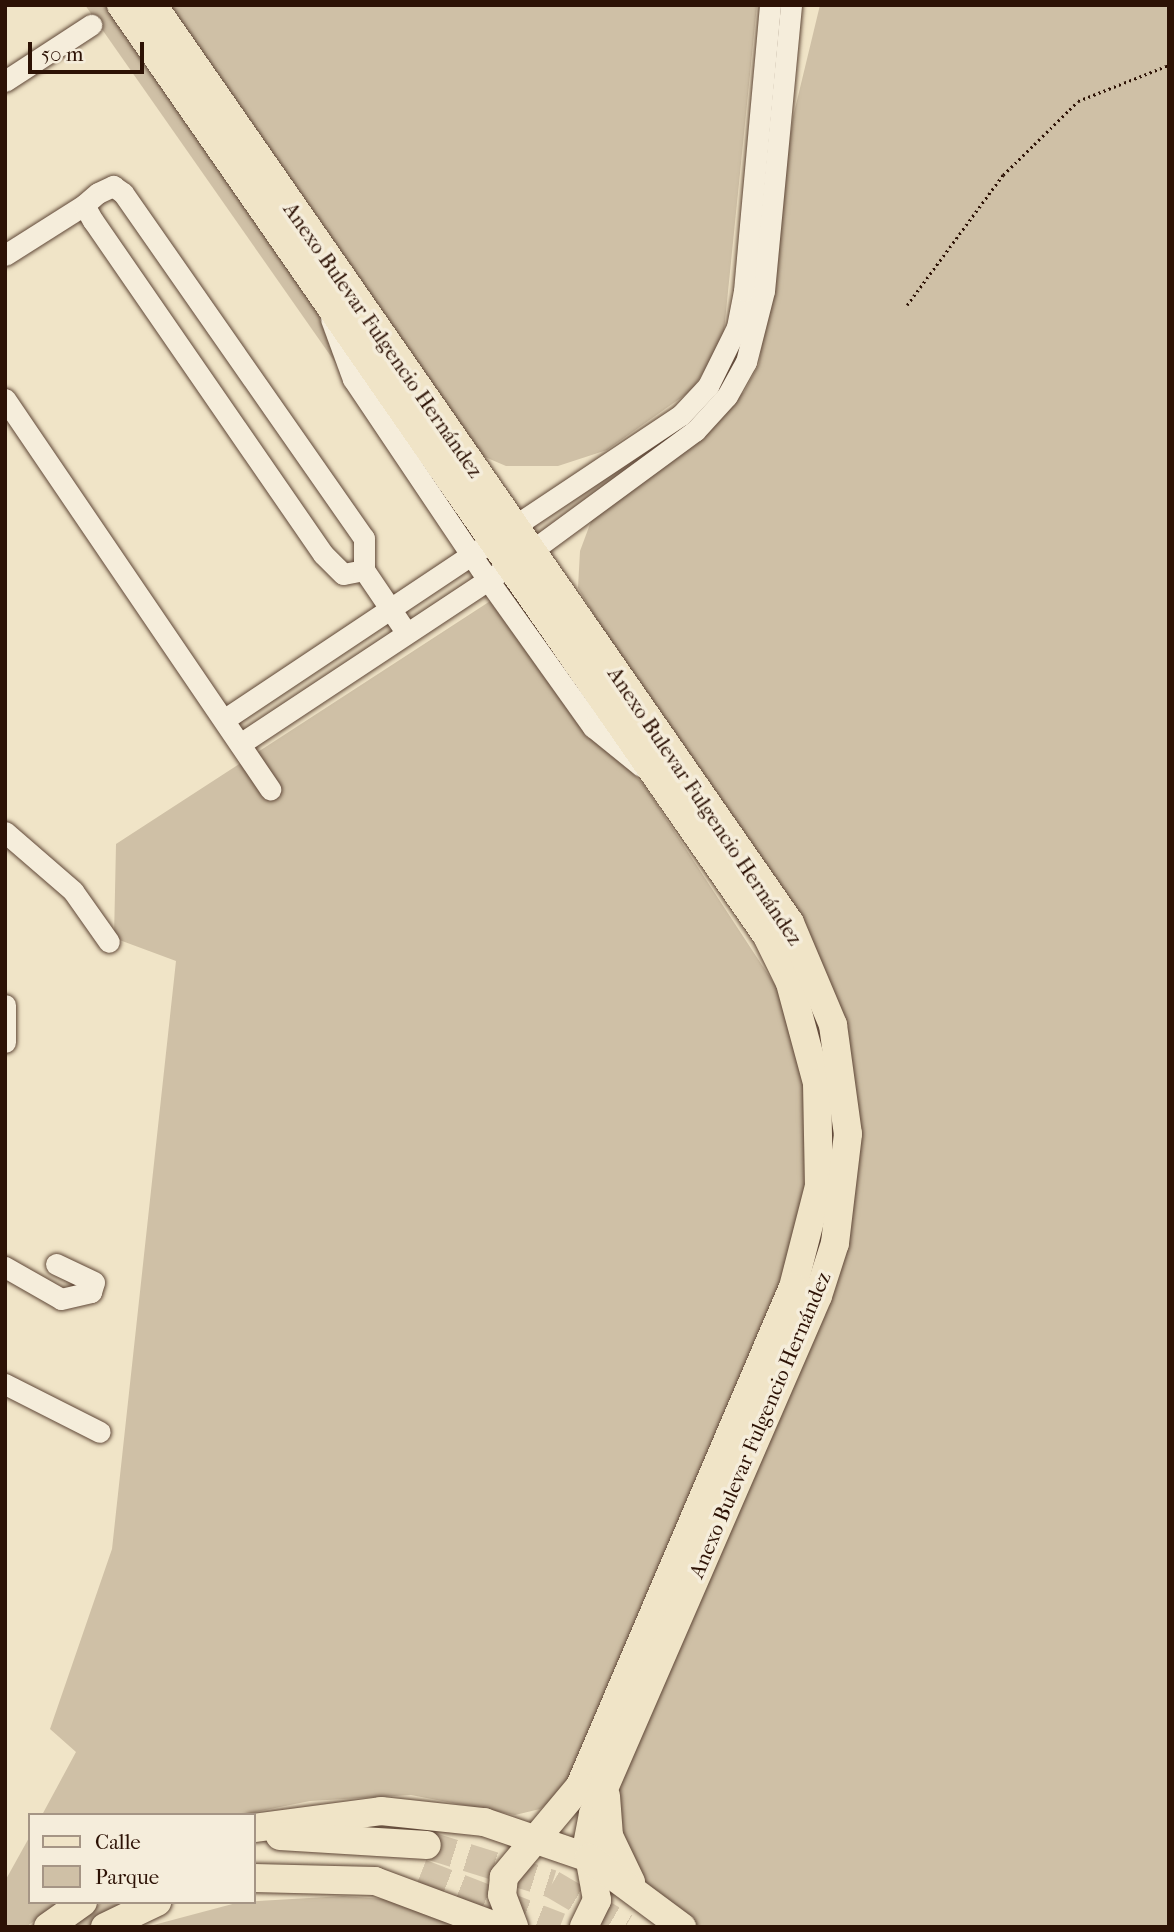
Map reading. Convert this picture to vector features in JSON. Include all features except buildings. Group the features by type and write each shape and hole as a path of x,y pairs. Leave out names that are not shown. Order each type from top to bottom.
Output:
{"main road":[{"name":"Anexo Bulevar Fulgencio Hernández","path":"121,5 327,307 491,540"},
{"name":"Anexo Bulevar Fulgencio Hernández","path":"153,5 508,566 767,936 790,983 817,1083 819,1186 809,1237 777,1325 580,1786 541,1837 504,1877 506,1912 514,1927"},
{"name":"Anexo Bulevar Fulgencio Hernández","path":"508,566 790,923 832,1025 848,1134 845,1189 818,1296 593,1814 589,1858 597,1900 584,1927"},
{"path":"608,1779 609,1836 634,1887"},
{"path":"256,1828 323,1815 410,1812 541,1837 589,1858 634,1887 682,1927"},
{"path":"256,1836 327,1835 428,1845"},
{"path":"256,1870 326,1861 421,1873"},
{"path":"256,1878 375,1881 498,1927"},
{"path":"48,1927 80,1904"},
{"path":"105,1927 152,1904"}],"lane":[{"path":"225,719 681,415 708,386 737,327 770,5"},
{"path":"240,744 508,566 695,431 727,396 757,330 791,5"},
{"path":"5,80 90,25"},
{"path":"5,255 113,186 123,193 364,538 364,570 406,632"},
{"path":"84,205 323,554 344,575 364,570"},
{"path":"5,399 225,719 270,789"},
{"path":"612,461 625,481"},
{"path":"491,540 508,566"},
{"path":"5,832 73,891 109,942"},
{"path":"5,1005 5,1042"},
{"path":"5,1268 61,1298 91,1292 94,1282 56,1264"},
{"path":"5,1384 100,1432"}],"path":[{"path":"907,305 1003,175 1077,101 1169,65"}],"green space":[{"path":"85,5 110,5 313,301 337,365"},
{"path":"166,5 757,5 723,341 692,390 607,450 558,466 506,466 478,454"},
{"path":"820,5 1169,5 1169,1927 695,1927 630,1868 611,1808 832,1281 848,1038 578,588 580,551 596,508 744,392 759,364 793,117"},
{"path":"498,596 562,701 644,785 777,988 800,1056 813,1123 810,1195 788,1265 568,1788 540,1809 515,1815 411,1795 310,1801 251,1813 43,1813 76,1752 50,1729 112,1549 176,961 114,938 116,844"},
{"path":"28,1840 28,1904 56,1904 26,1927 5,1927 5,1881"},
{"path":"343,1896 411,1901 476,1927 146,1927 232,1904 256,1904 256,1901"},
{"path":"100,1904 131,1904 86,1927 65,1927"}],"tunnel":[{"path":"427,1845 552,1884 625,1927"},
{"path":"421,1873 560,1927"}]}
